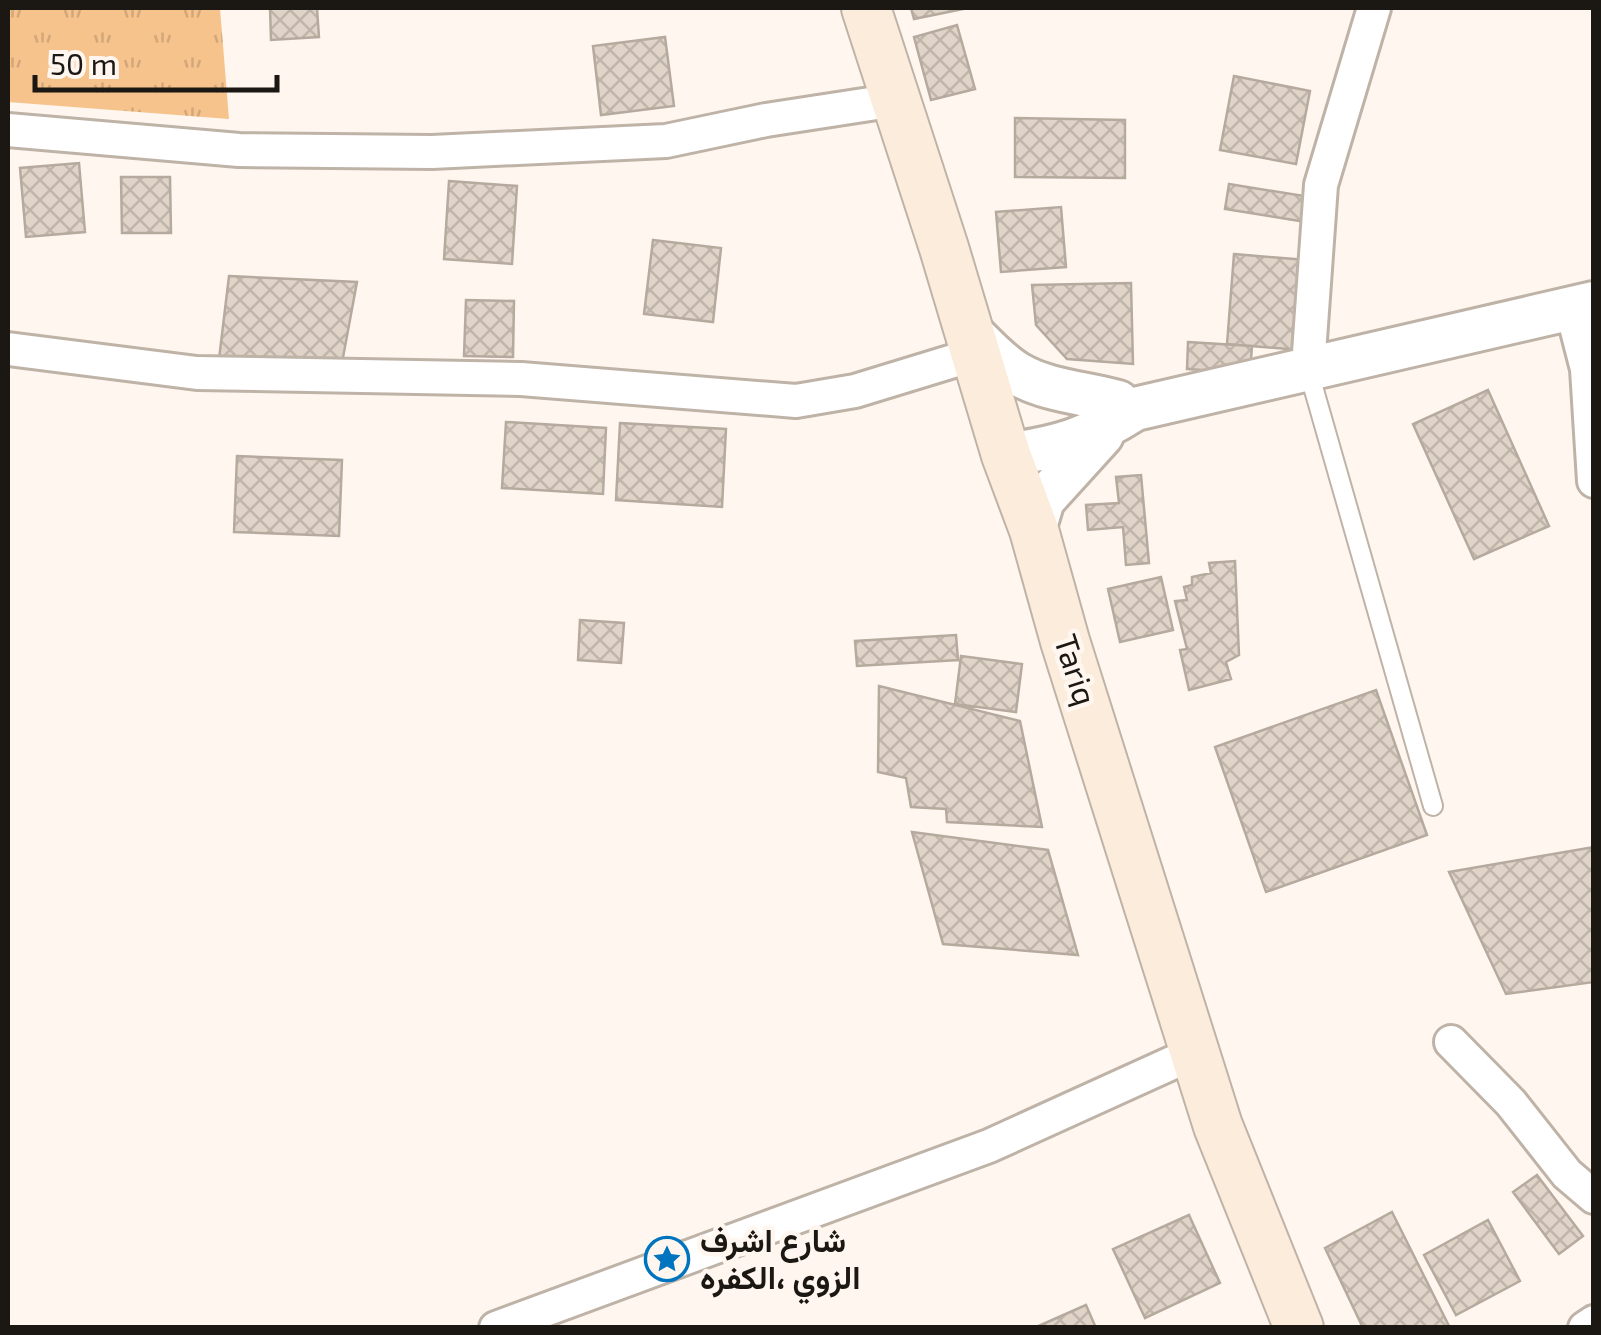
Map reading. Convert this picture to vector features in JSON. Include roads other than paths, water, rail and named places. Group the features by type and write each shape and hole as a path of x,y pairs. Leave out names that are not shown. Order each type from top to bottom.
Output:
{"main road":[{"name":"Tariq","path":"866,8 1225,1143 1299,1328"}],"street":[{"path":"1308,367 1321,184 1374,8"},
{"path":"8,130 239,150 432,152 666,142 766,120 896,100"},
{"path":"991,405 1032,399 1123,411 1582,305 1594,481"},
{"path":"8,350 197,373 520,379 796,400 855,391 973,342 1020,376 1123,411"},
{"path":"1006,455 1086,438 1123,411"},
{"path":"1034,530 1044,500 1123,411"},
{"path":"1451,1042 1511,1103 1566,1174 1594,1197"},
{"path":"496,1328 988,1146 1196,1052"},
{"path":"1585,1328 1594,1322"}],"lane":[{"path":"1308,367 1433,806"}],"place":[{"name":"شارع اشرف الزوي ،الكفره","path":"667,1259"}]}
